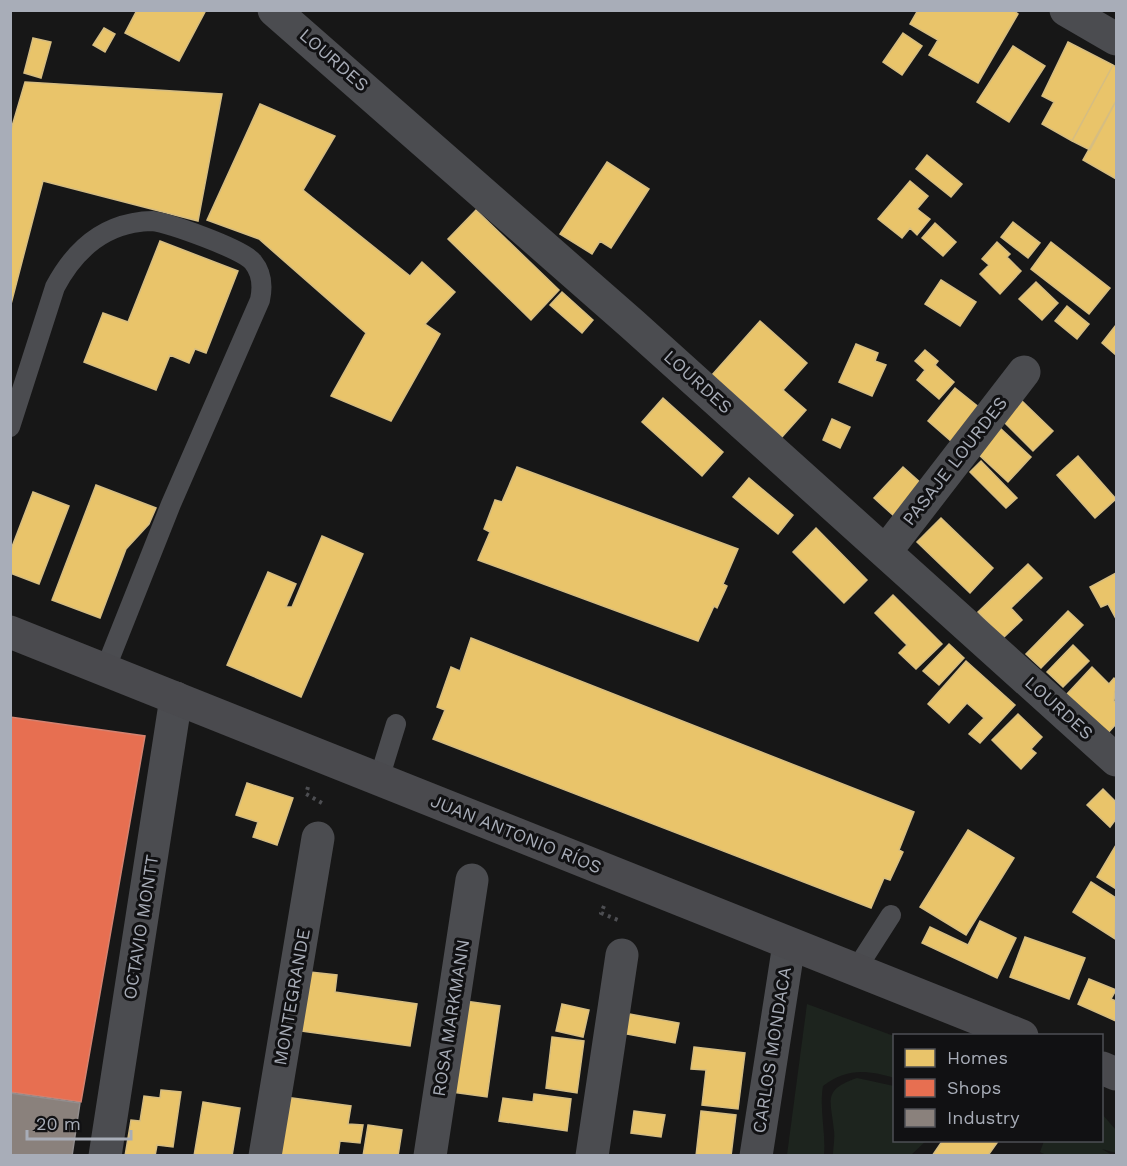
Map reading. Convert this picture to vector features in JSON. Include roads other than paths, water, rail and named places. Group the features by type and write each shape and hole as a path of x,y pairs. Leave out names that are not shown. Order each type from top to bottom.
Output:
{"main road":[{"name":"JUAN ANTONIO RÍOS","path":"10,632 1020,1034"}],"street":[{"name":"LOURDES","path":"274,10 624,316 1116,760"},
{"path":"1066,10 1116,39"},
{"name":"PASAJE LOURDES","path":"886,551 1024,372"},
{"name":"OCTAVIO MONTT","path":"105,1155 176,698"},
{"name":"MONTEGRANDE","path":"265,1155 318,838"},
{"name":"ROSA MARKMANN","path":"430,1155 471,880"},
{"name":"CARLOS MONDACA","path":"756,1155 789,944"},
{"path":"592,1155 622,955"}],"lane":[{"path":"10,427 54,287 66,266 81,249 100,235 116,228 151,221 236,249 253,262 262,281 260,300 171,504 105,670"},
{"path":"379,779 396,724"},
{"path":"857,968 891,915"}]}
